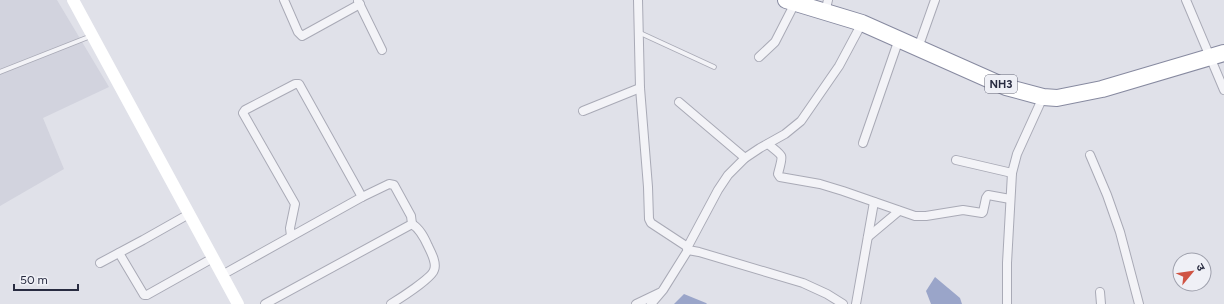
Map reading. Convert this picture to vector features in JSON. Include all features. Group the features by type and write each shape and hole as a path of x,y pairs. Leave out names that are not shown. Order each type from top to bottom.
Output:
{"highway":[{"name":"NH3","path":"791,1 826,6 1006,87 1043,97 1057,98 1102,89 1217,55"}],"street":[{"path":"73,0 236,303"},
{"path":"638,0 640,88 651,223 688,249 803,283 827,294 843,304"},
{"path":"918,48 935,0"},
{"path":"1186,0 1217,55 1224,90"},
{"path":"287,1 298,32 302,36 358,2 382,50"},
{"path":"760,57 775,42 791,1"},
{"path":"651,304 663,290 682,262 722,182 745,158 792,130 801,121 839,66 862,23"},
{"path":"863,143 899,39"},
{"path":"291,236 290,225 295,204 243,113 245,110 295,84 299,84 362,197"},
{"path":"583,111 640,88"},
{"path":"1007,304 1012,173 1017,154 1043,97"},
{"path":"679,102 745,158"},
{"path":"768,144 782,155 783,160 778,174 780,177 832,188 915,216 922,217 963,210 982,213 986,198 988,196 1010,199"},
{"path":"1090,155 1107,195 1120,232 1139,304"},
{"path":"956,160 1012,173"},
{"path":"222,275 362,197 389,184 393,184 411,216 412,224 420,230 427,243 433,256 434,270 415,287 391,304"},
{"path":"856,304 874,202"},
{"path":"868,236 899,211"},
{"path":"100,263 189,214"},
{"path":"265,304 412,224"},
{"path":"119,253 144,295 148,295 213,258"},
{"path":"636,304 663,290"},
{"path":"1100,292 1102,304"}],"lane":[{"path":"638,32 714,66"},
{"path":"0,72 93,35"}],"shaded area":[{"path":"0,0 57,0 109,87 43,118 64,169 0,206"}],"water":[{"path":"935,277 960,298 962,304 931,304 926,291"},
{"path":"684,294 706,303 707,304 674,304"}]}
